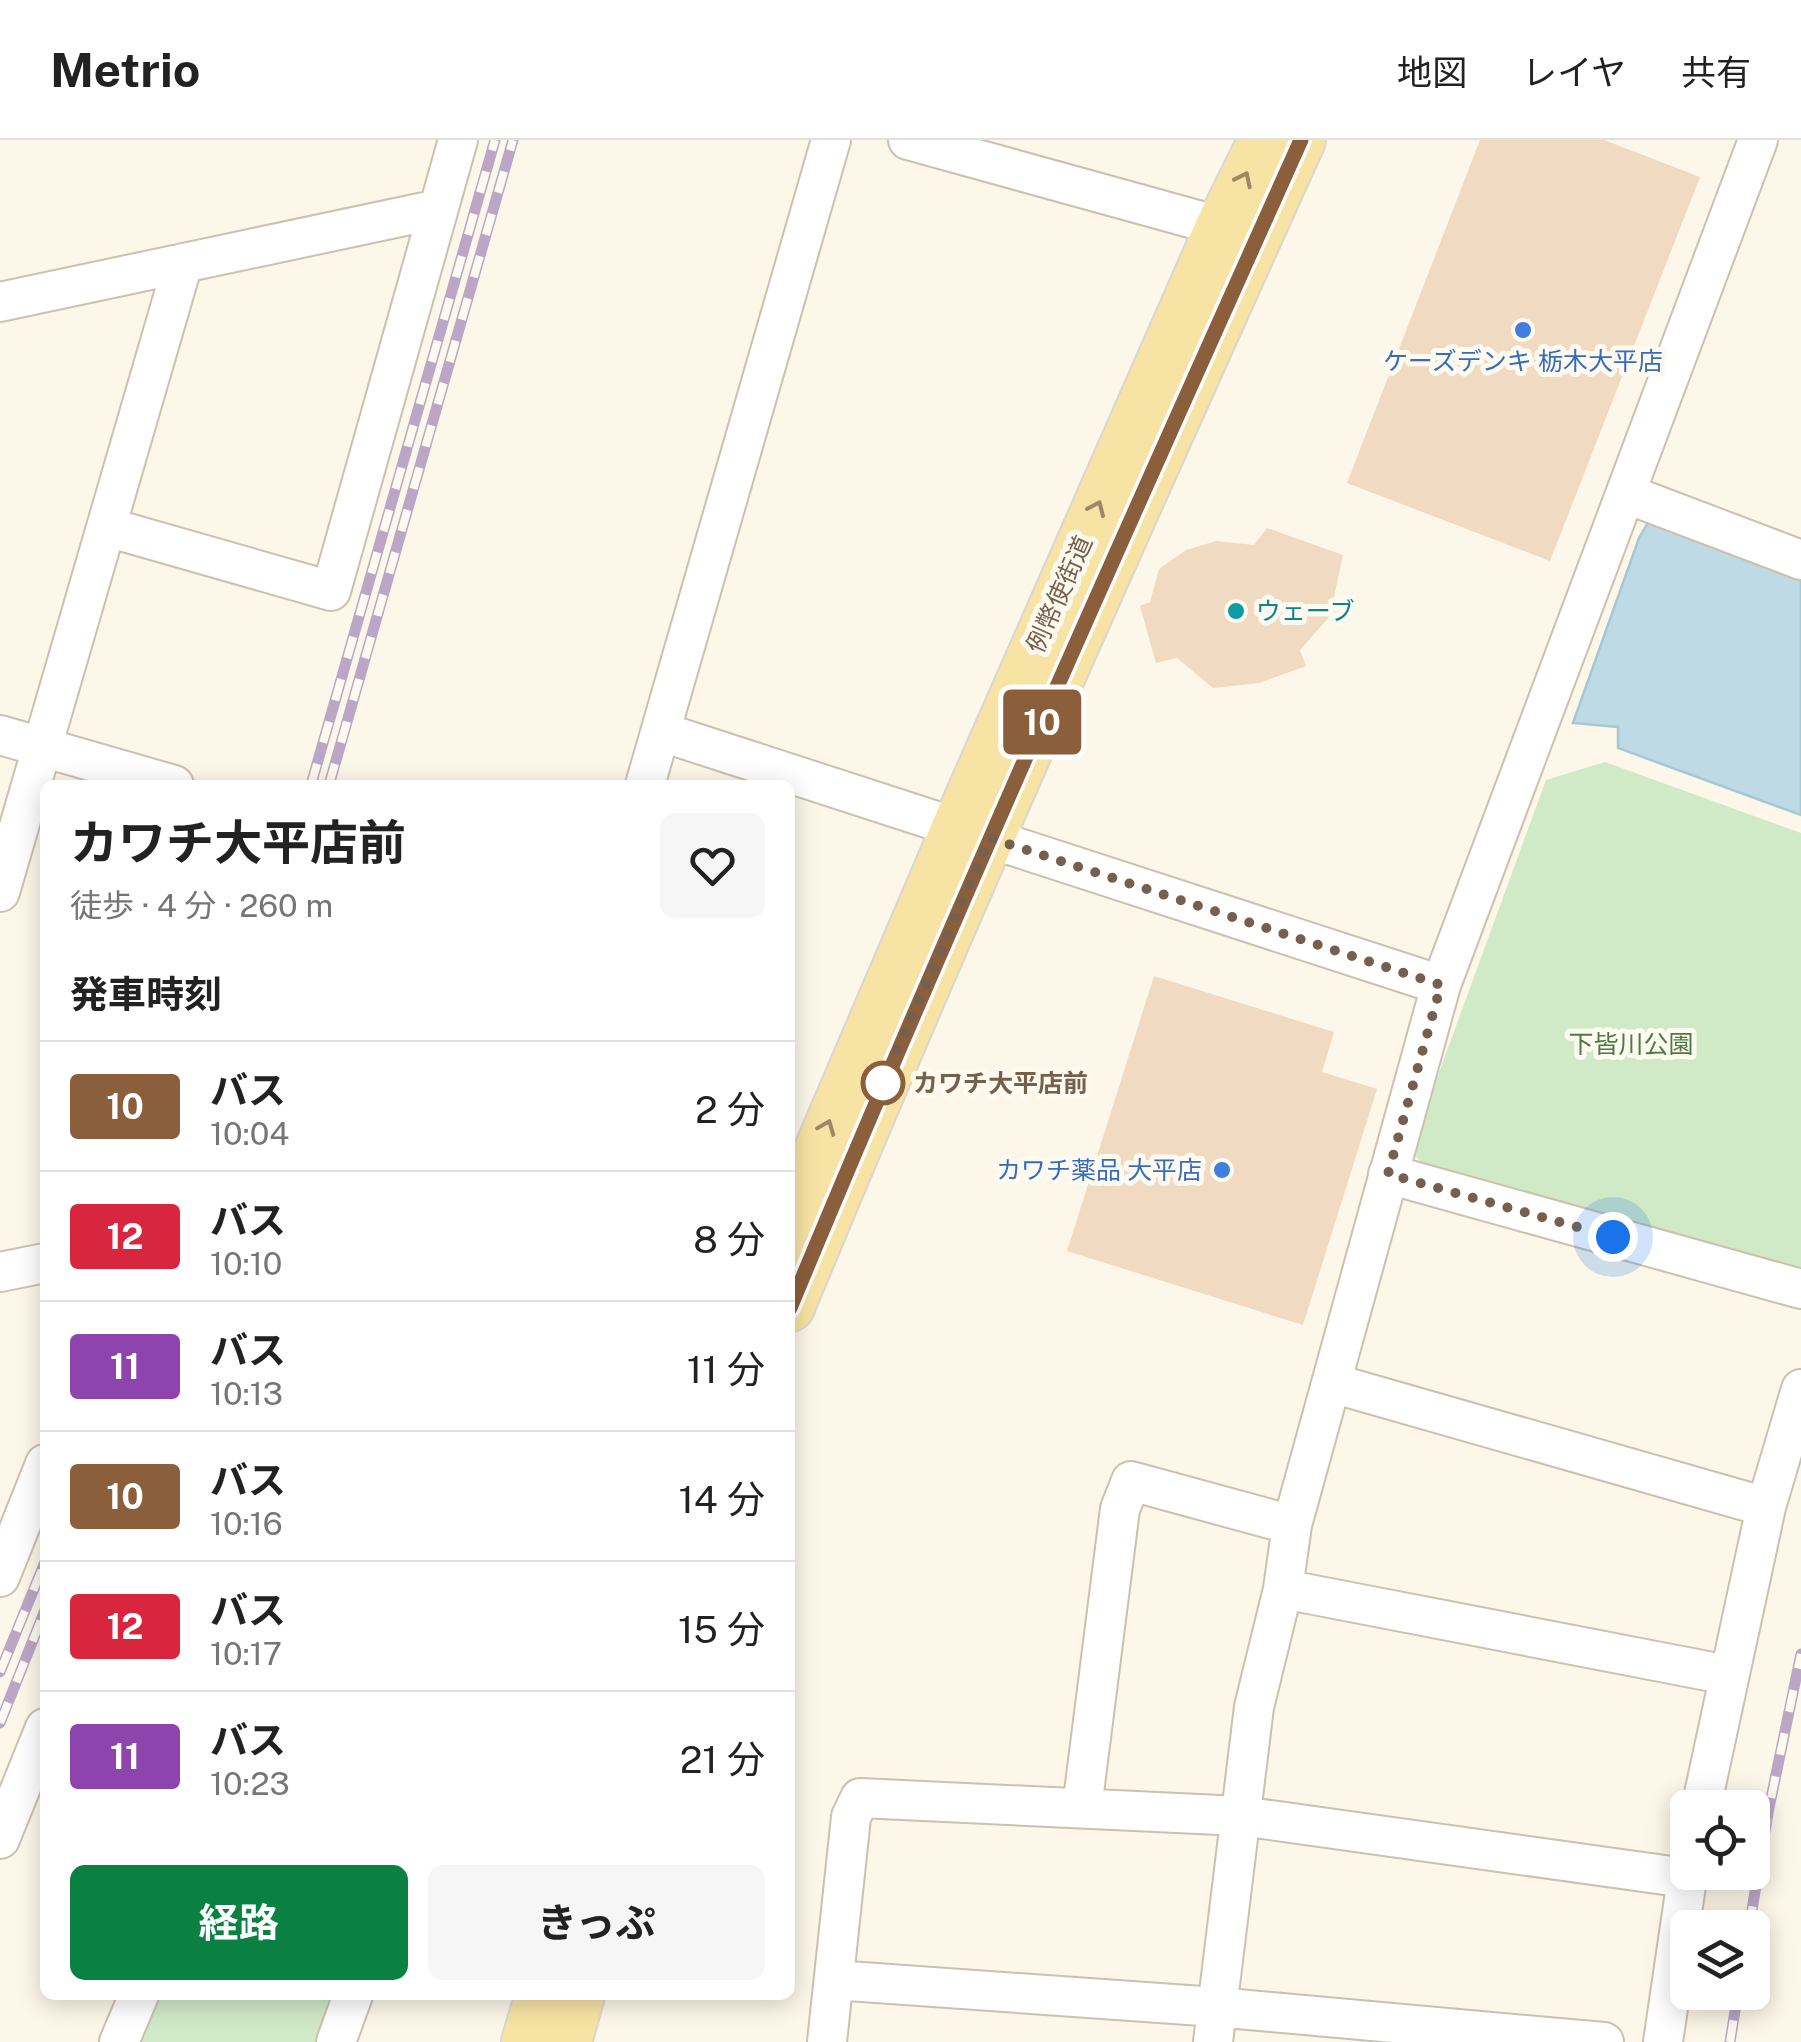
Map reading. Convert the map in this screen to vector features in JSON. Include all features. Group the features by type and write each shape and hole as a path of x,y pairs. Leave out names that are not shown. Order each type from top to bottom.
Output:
{"main road":[{"name":"例幣使街道","path":"795,1207 974,832 1239,232 1263,140"},
{"name":"例幣使街道","path":"1239,232 1301,140"},
{"name":"例幣使街道","path":"795,1296 871,1112 974,832"},
{"path":"526,2042 539,2000"},
{"path":"567,2042 579,2000"}],"street":[{"path":"107,527 330,591 458,140"},
{"path":"647,780 831,140"},
{"path":"908,140 1239,232"},
{"path":"1215,2024 1254,1707 1282,1589 1292,1525 1441,985 1758,140"},
{"path":"0,302 438,208"},
{"path":"0,892 183,263"},
{"path":"1628,494 1801,560"},
{"path":"662,732 1441,985"},
{"path":"0,735 157,780"},
{"path":"1388,1174 1801,1290"},
{"path":"0,1272 40,1264"},
{"path":"1332,1383 1766,1507"},
{"path":"1705,1790 1766,1507 1801,1389"},
{"path":"0,1577 16,1504 40,1471"},
{"path":"1082,1808 1120,1509 1131,1480 1292,1525"},
{"path":"1282,1589 1728,1676"},
{"path":"0,1839 40,1740"},
{"path":"827,2042 851,1817 860,1798 1240,1816 1670,1873"},
{"path":"1664,2042 1685,1890"},
{"path":"834,1980 1215,2024 1604,2042"},
{"path":"120,2042 137,2000"},
{"path":"336,2042 351,2000"}],"green space":[{"name":"下皆川公園","path":"1605,762 1801,833 1801,1273 1426,1170 1411,1149 1546,780"},
{"path":"154,2000 335,2000 319,2042 137,2042"}],"water":[{"path":"1654,512 1801,564 1801,815 1618,748 1618,727 1573,723 1639,538"}],"building":[{"name":"ケーズデンキ 栃木大平店","path":"1480,140 1604,140 1700,177 1550,561 1347,483"},
{"name":"ウェーブ","path":"1267,528 1343,555 1330,616 1300,650 1306,666 1259,683 1213,688 1177,658 1156,663 1140,606 1150,602 1159,569 1186,550 1216,541 1254,545"},
{"name":"カワチ薬品 大平店","path":"1154,976 1334,1032 1322,1072 1377,1089 1303,1325 1067,1251"}],"railway":[{"path":"312,780 495,140"},
{"path":"330,780 513,140"},
{"path":"0,1672 40,1574"},
{"path":"0,1723 40,1623"},
{"path":"1752,1910 1801,1654"},
{"path":"1730,2042 1735,2010"}],"bus line":[{"name":"10","path":"795,1296 990,838 1301,140"}],"place":[{"name":"ケーズデンキ 栃木大平店","path":"1523,330"},
{"name":"ウェーブ","path":"1236,611"},
{"name":"カワチ大平店前","path":"883,1083"},
{"name":"カワチ薬品 大平店","path":"1222,1170"}],"route":[{"path":"883,1083 990,838 1441,985 1388,1174 1613,1237"}]}
